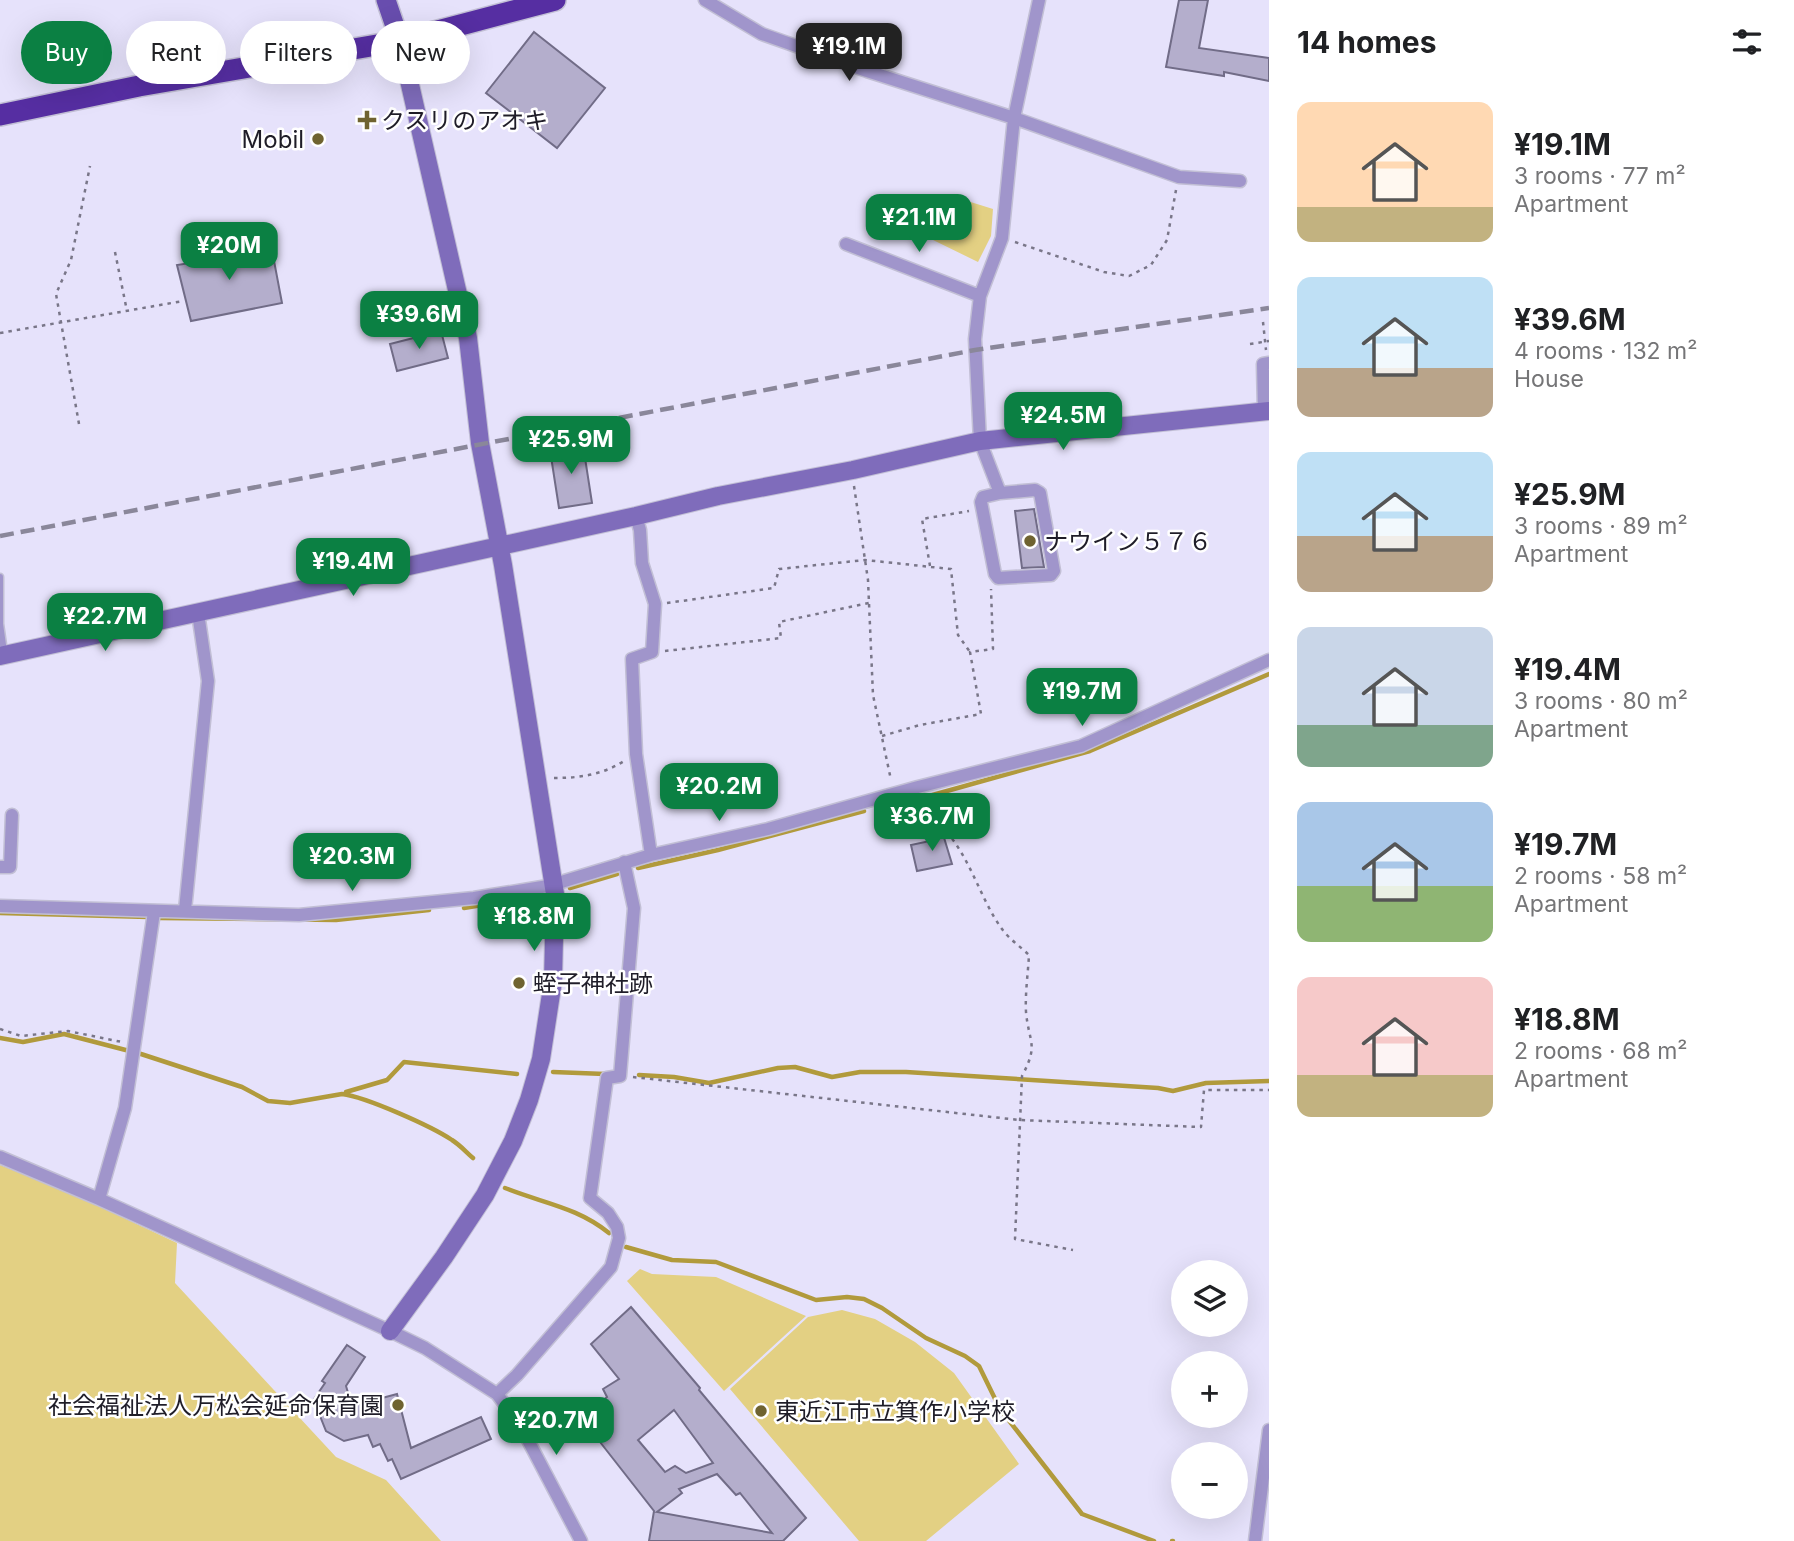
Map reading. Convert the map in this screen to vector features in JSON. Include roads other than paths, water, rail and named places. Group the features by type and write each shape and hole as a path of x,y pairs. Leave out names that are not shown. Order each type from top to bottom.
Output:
{"highway":[{"path":"470,22 555,0"},
{"path":"0,115 139,86 371,46"}],"main road":[{"path":"386,0 393,21"}],"street":[{"path":"705,0 762,34 1014,118 1179,177 1240,181"},
{"path":"1000,493 980,441 975,349 980,296 1002,238 1014,118 1039,0"},
{"path":"390,1331 485,1195 513,1141 530,1100 541,1059 553,981 555,884 500,546 480,443 468,338 410,84"},
{"path":"846,244 980,296"},
{"path":"2,656 718,496 853,470 980,441 1266,411 1261,372 1262,364 1268,360"},
{"path":"1035,489 1040,494 1054,571 1051,575 998,579 982,510 983,497 1000,493 1035,489"},
{"path":"636,516 640,530 642,564 655,604 652,652 632,659 636,754 650,855"},
{"path":"185,910 208,681 198,613"},
{"path":"0,906 299,915 474,898 555,884 650,855 768,829 918,787 1081,746 1269,660"},
{"path":"0,867 10,867 12,815"},
{"path":"497,1394 517,1376 611,1267 619,1238 617,1227 608,1213 590,1198 607,1078 620,1076 634,908 624,862"},
{"path":"99,1199 125,1108 154,912"},
{"path":"0,1157 390,1331 425,1348 497,1394 520,1425 580,1541"},
{"path":"1255,1541 1269,1430"}],"lane":[{"path":"0,577 2,656"}],"waterway":[{"path":"929,796 1090,751 1269,674"},
{"path":"638,868 718,850 864,811"},
{"path":"570,888 617,874"},
{"path":"464,908 544,895"},
{"path":"160,918 336,920 429,910"},
{"path":"0,913 148,917"},
{"path":"0,1038 23,1042 64,1034 141,1054 242,1087 268,1101 290,1103 342,1094 353,1096 429,1127 455,1142 473,1158"},
{"path":"346,1092 387,1080 404,1062 517,1074"},
{"path":"639,1075 709,1083 778,1068 795,1067 832,1077 860,1072 906,1072 1173,1091 1206,1083 1269,1081"},
{"path":"553,1072 605,1074"},
{"path":"505,1188 572,1211 609,1233"},
{"path":"626,1247 672,1260 716,1262 816,1300 847,1297 864,1299 882,1308 926,1338 965,1356 979,1366 1000,1409 1082,1514 1154,1541"}],"railway":[{"path":"0,536 975,350 1269,308"}],"place":[{"name":"クスリのアオキ","path":"367,120"},
{"name":"Mobil","path":"318,139"},
{"name":"ナウイン５７６","path":"1030,541"},
{"name":"蛭子神社跡","path":"519,983"},
{"name":"社会福祉法人万松会延命保育園","path":"398,1405"},
{"name":"東近江市立箕作小学校","path":"761,1411"}]}
